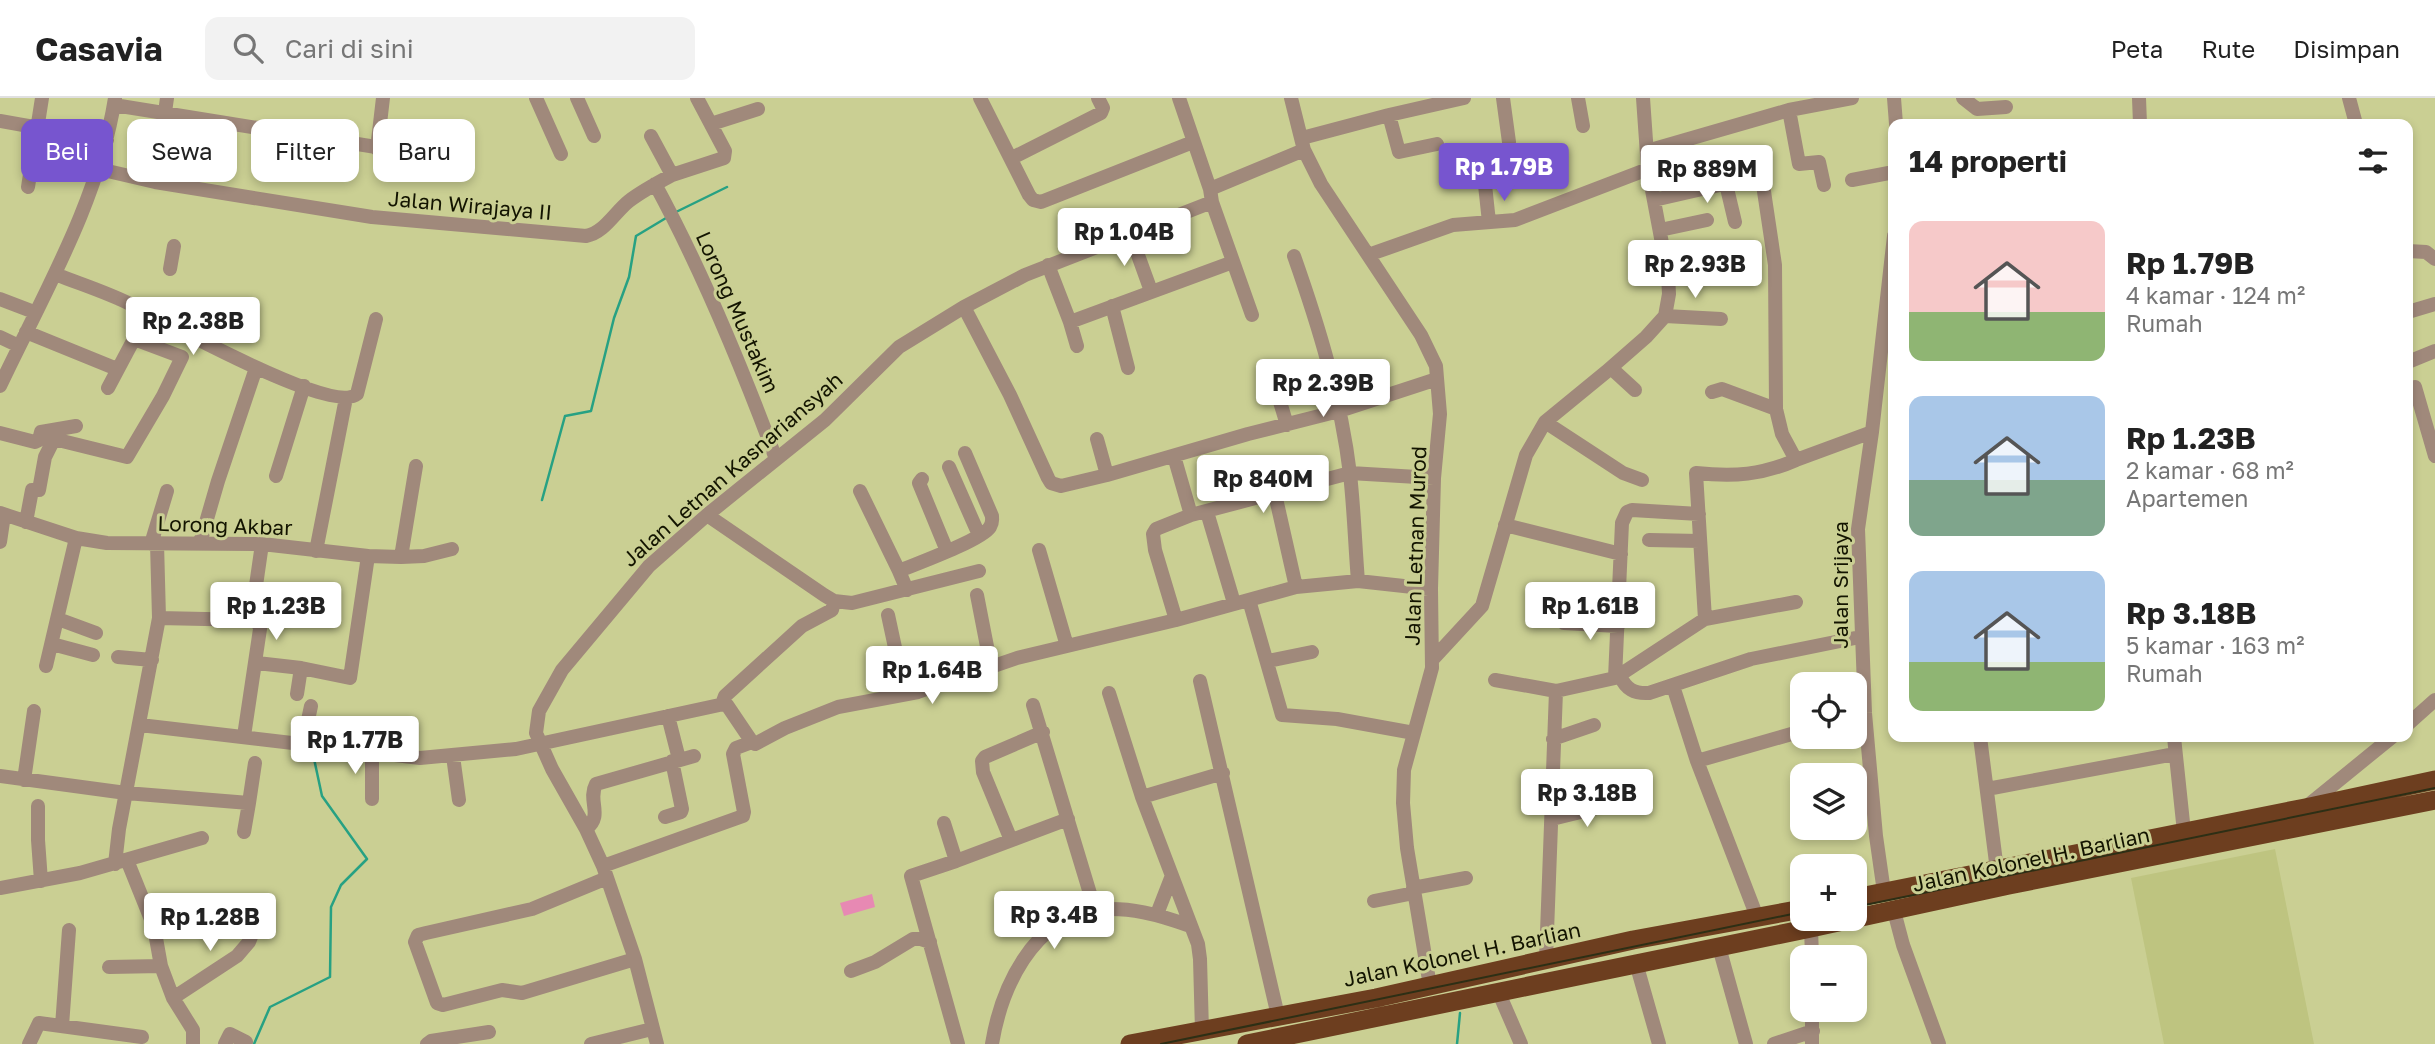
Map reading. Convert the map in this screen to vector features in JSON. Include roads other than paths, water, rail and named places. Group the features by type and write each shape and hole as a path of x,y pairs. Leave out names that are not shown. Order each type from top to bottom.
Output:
{"highway":[{"name":"Jalan Kolonel H. Barlian","path":"1867,896 2184,832 2240,830 2305,808 2435,780"},
{"name":"Jalan Kolonel H. Barlian","path":"1867,917 2240,830 2435,800"},
{"name":"Jalan Kolonel H. Barlian","path":"1130,1044 1161,1042 1202,1031 1430,986 1546,959 1790,911"},
{"name":"Jalan Kolonel H. Barlian","path":"1247,1044 1287,1040 1498,991 1801,931"}],"street":[{"path":"38,119 42,98"},
{"path":"381,119 383,98"},
{"path":"536,98 561,154"},
{"path":"577,98 594,136"},
{"path":"697,98 711,124 758,109"},
{"path":"981,98 1029,195 1033,200 1041,202 1193,142"},
{"path":"1012,158 1101,113 1103,108 1098,98"},
{"path":"1179,98 1252,315"},
{"name":"Jalan Letnan Murod","path":"1291,98 1303,144 1321,184 1421,335 1436,366 1440,414 1434,478 1431,589 1433,659 1430,681 1404,770 1402,803 1430,986"},
{"name":"Jalan Letnan Kasnariansyah","path":"657,1044 635,959 605,872 586,829 536,733 537,717 543,702 562,670 649,566 825,419 899,347 966,305 1048,265 1130,233 1211,196 1303,144 1388,115 1464,98"},
{"path":"1503,98 1509,142"},
{"path":"1578,98 1583,126"},
{"path":"1433,659 1482,606 1526,454 1545,422 1611,368 1665,316 1669,294 1668,275 1647,169 1643,98"},
{"path":"1647,151 1813,101 1852,98"},
{"path":"1894,98 1896,119"},
{"path":"1963,98 1977,109 2006,107"},
{"path":"2139,98 2140,119"},
{"path":"2349,98 2355,119"},
{"path":"114,102 166,105 373,148"},
{"path":"1789,110 1798,164 1819,162 1824,185"},
{"path":"1388,115 1399,152 1437,144"},
{"path":"0,121 21,124"},
{"name":"Jalan Wirajaya II","path":"155,182 372,217 586,236 597,233 628,202 655,184 725,156 711,124"},
{"path":"651,136 673,175"},
{"path":"1368,255 1453,225 1515,220 1647,169"},
{"path":"1852,180 1888,173"},
{"path":"1654,200 1759,176 1762,178 1774,265 1776,409 1782,434 1796,460"},
{"path":"28,187 29,182"},
{"path":"0,386 55,274 94,182"},
{"name":"Lorong Mustakim","path":"655,184 675,221 737,356 776,459"},
{"path":"1726,184 1735,222"},
{"path":"1485,185 1489,222"},
{"path":"1660,230 1707,220"},
{"path":"1130,233 1151,291"},
{"path":"170,269 174,246"},
{"path":"2413,251 2426,252 2435,259"},
{"path":"1294,256 1321,330 1339,411 1350,473 1358,581"},
{"path":"1070,322 1233,262"},
{"path":"1048,265 1077,346"},
{"path":"55,274 128,303 256,368 346,398 357,394 376,319"},
{"name":"Jalan Srijaya","path":"1860,672 1858,529 1888,289"},
{"path":"0,299 34,312"},
{"path":"2413,311 2435,304"},
{"path":"966,305 1051,483 1061,486 1339,411 1437,379"},
{"path":"1112,306 1128,368"},
{"path":"1665,316 1721,320"},
{"path":"26,332 117,369"},
{"path":"0,337 19,345"},
{"path":"26,522 32,490 39,490 46,457 54,439 127,457 163,396 181,357 134,339 108,388"},
{"path":"2413,360 2435,351"},
{"path":"200,543 256,368"},
{"path":"1611,368 1635,390"},
{"path":"1274,382 1287,425"},
{"path":"276,476 304,386"},
{"path":"2415,387 2435,456"},
{"path":"1712,392 1722,389 1776,409"},
{"path":"316,551 346,398"},
{"path":"1545,422 1623,473 1642,480"},
{"path":"0,433 35,442 39,440 41,432 76,425"},
{"path":"1705,619 1696,473 1754,474 1772,471 1872,432"},
{"path":"1097,439 1107,475"},
{"path":"899,571 951,549 990,527 993,519 965,453"},
{"path":"1174,456 1191,515"},
{"path":"401,557 416,466"},
{"path":"949,467 979,535"},
{"path":"1175,620 1155,550 1153,533 1156,529 1191,515 1350,473 1434,478"},
{"path":"167,491 154,543 159,618 126,793 121,862 154,927 160,966 173,998 193,1030 195,1043"},
{"path":"860,491 907,590"},
{"path":"1275,494 1296,587"},
{"path":"1699,514 1629,510 1622,523 1617,677 1628,689 1639,693 1673,686 1751,659 1860,637"},
{"path":"1207,512 1268,661 1283,716 1337,719 1414,733"},
{"path":"0,542 2,514"},
{"name":"Lorong Akbar","path":"2,514 76,538 107,543 262,544 401,557 424,556 452,549"},
{"path":"707,515 834,601 852,603 979,571"},
{"path":"1505,524 1621,554"},
{"path":"46,666 76,538"},
{"path":"1649,540 1700,541"},
{"path":"251,620 262,544"},
{"path":"1039,550 1067,646"},
{"path":"257,663 350,678 368,556"},
{"path":"635,959 522,993 502,989 443,1004 437,1003 416,945 418,935 532,909 605,872 743,816 733,754 736,748 752,742 756,744 785,728 838,707 905,694 1067,646 1296,587 1358,581 1431,589"},
{"path":"977,595 991,667"},
{"path":"722,704 725,696 798,629 832,610 834,601"},
{"path":"1495,680 1556,691 1617,677 1705,619 1796,602"},
{"path":"888,615 905,694"},
{"path":"159,618 251,620 258,621 261,625 244,736"},
{"path":"58,619 96,633"},
{"path":"1564,623 1618,626"},
{"path":"52,644 93,655"},
{"path":"1268,661 1312,652"},
{"path":"118,657 152,660"},
{"path":"297,694 301,668"},
{"path":"1200,681 1278,1016"},
{"path":"1673,686 1697,761 1756,917"},
{"path":"1546,959 1556,691"},
{"path":"1109,693 1142,797 1200,952 1202,1031"},
{"path":"2413,720 2435,700"},
{"path":"140,725 412,758 506,751 722,704 727,705 752,742"},
{"path":"1033,705 1095,910"},
{"path":"303,744 311,706"},
{"path":"24,780 34,711"},
{"path":"665,817 681,812 682,809 668,716"},
{"path":"1553,739 1594,725"},
{"path":"1011,840 983,772 982,761 985,757 1043,732"},
{"path":"1697,761 1790,734"},
{"path":"1981,742 1997,870"},
{"path":"2174,742 2184,832"},
{"path":"2305,808 2386,742"},
{"name":"Jalan Srijaya","path":"1864,749 1884,892"},
{"path":"372,753 372,799"},
{"path":"1987,789 2175,754"},
{"path":"453,756 458,800"},
{"path":"586,829 593,824 595,818 592,791 596,784 694,756"},
{"path":"244,832 255,763"},
{"path":"1142,797 1223,773"},
{"path":"0,776 126,793 249,803"},
{"path":"1552,819 1613,804"},
{"path":"38,806 41,881"},
{"path":"958,1044 911,876 1068,819"},
{"path":"944,823 956,861"},
{"path":"0,888 121,862 202,838"},
{"path":"1157,914 1171,878"},
{"path":"1374,901 1466,878"},
{"path":"992,1044 1000,1009 1010,982 1022,961 1046,935 1061,924 1095,910 1128,910 1157,914 1190,926"},
{"path":"1894,911 1903,945 1939,1044"},
{"path":"173,998 237,956 249,942 260,917"},
{"path":"62,1026 69,930"},
{"path":"851,971 875,962 913,939 930,942"},
{"path":"1719,947 1745,1044"},
{"path":"1636,963 1659,1044"},
{"path":"109,967 160,966"},
{"path":"1498,991 1521,1044"},
{"path":"29,1044 38,1024 142,1037"},
{"path":"592,1044 652,1029"},
{"path":"427,1044 431,1041 489,1032"},
{"path":"225,1044 230,1034 246,1042"},
{"path":"1774,1044 1812,1037"}],"waterway":[{"path":"676,212 727,187"},
{"path":"542,500 565,416 591,411 614,318 629,277 636,236 666,218"},
{"path":"254,1044 270,1007 330,977 331,907 341,885 367,859 322,796 313,754"},
{"path":"1457,1044 1460,1013"}],"tram line":[{"path":"1867,905 2435,788"},
{"path":"1161,1044 1790,914"}]}
